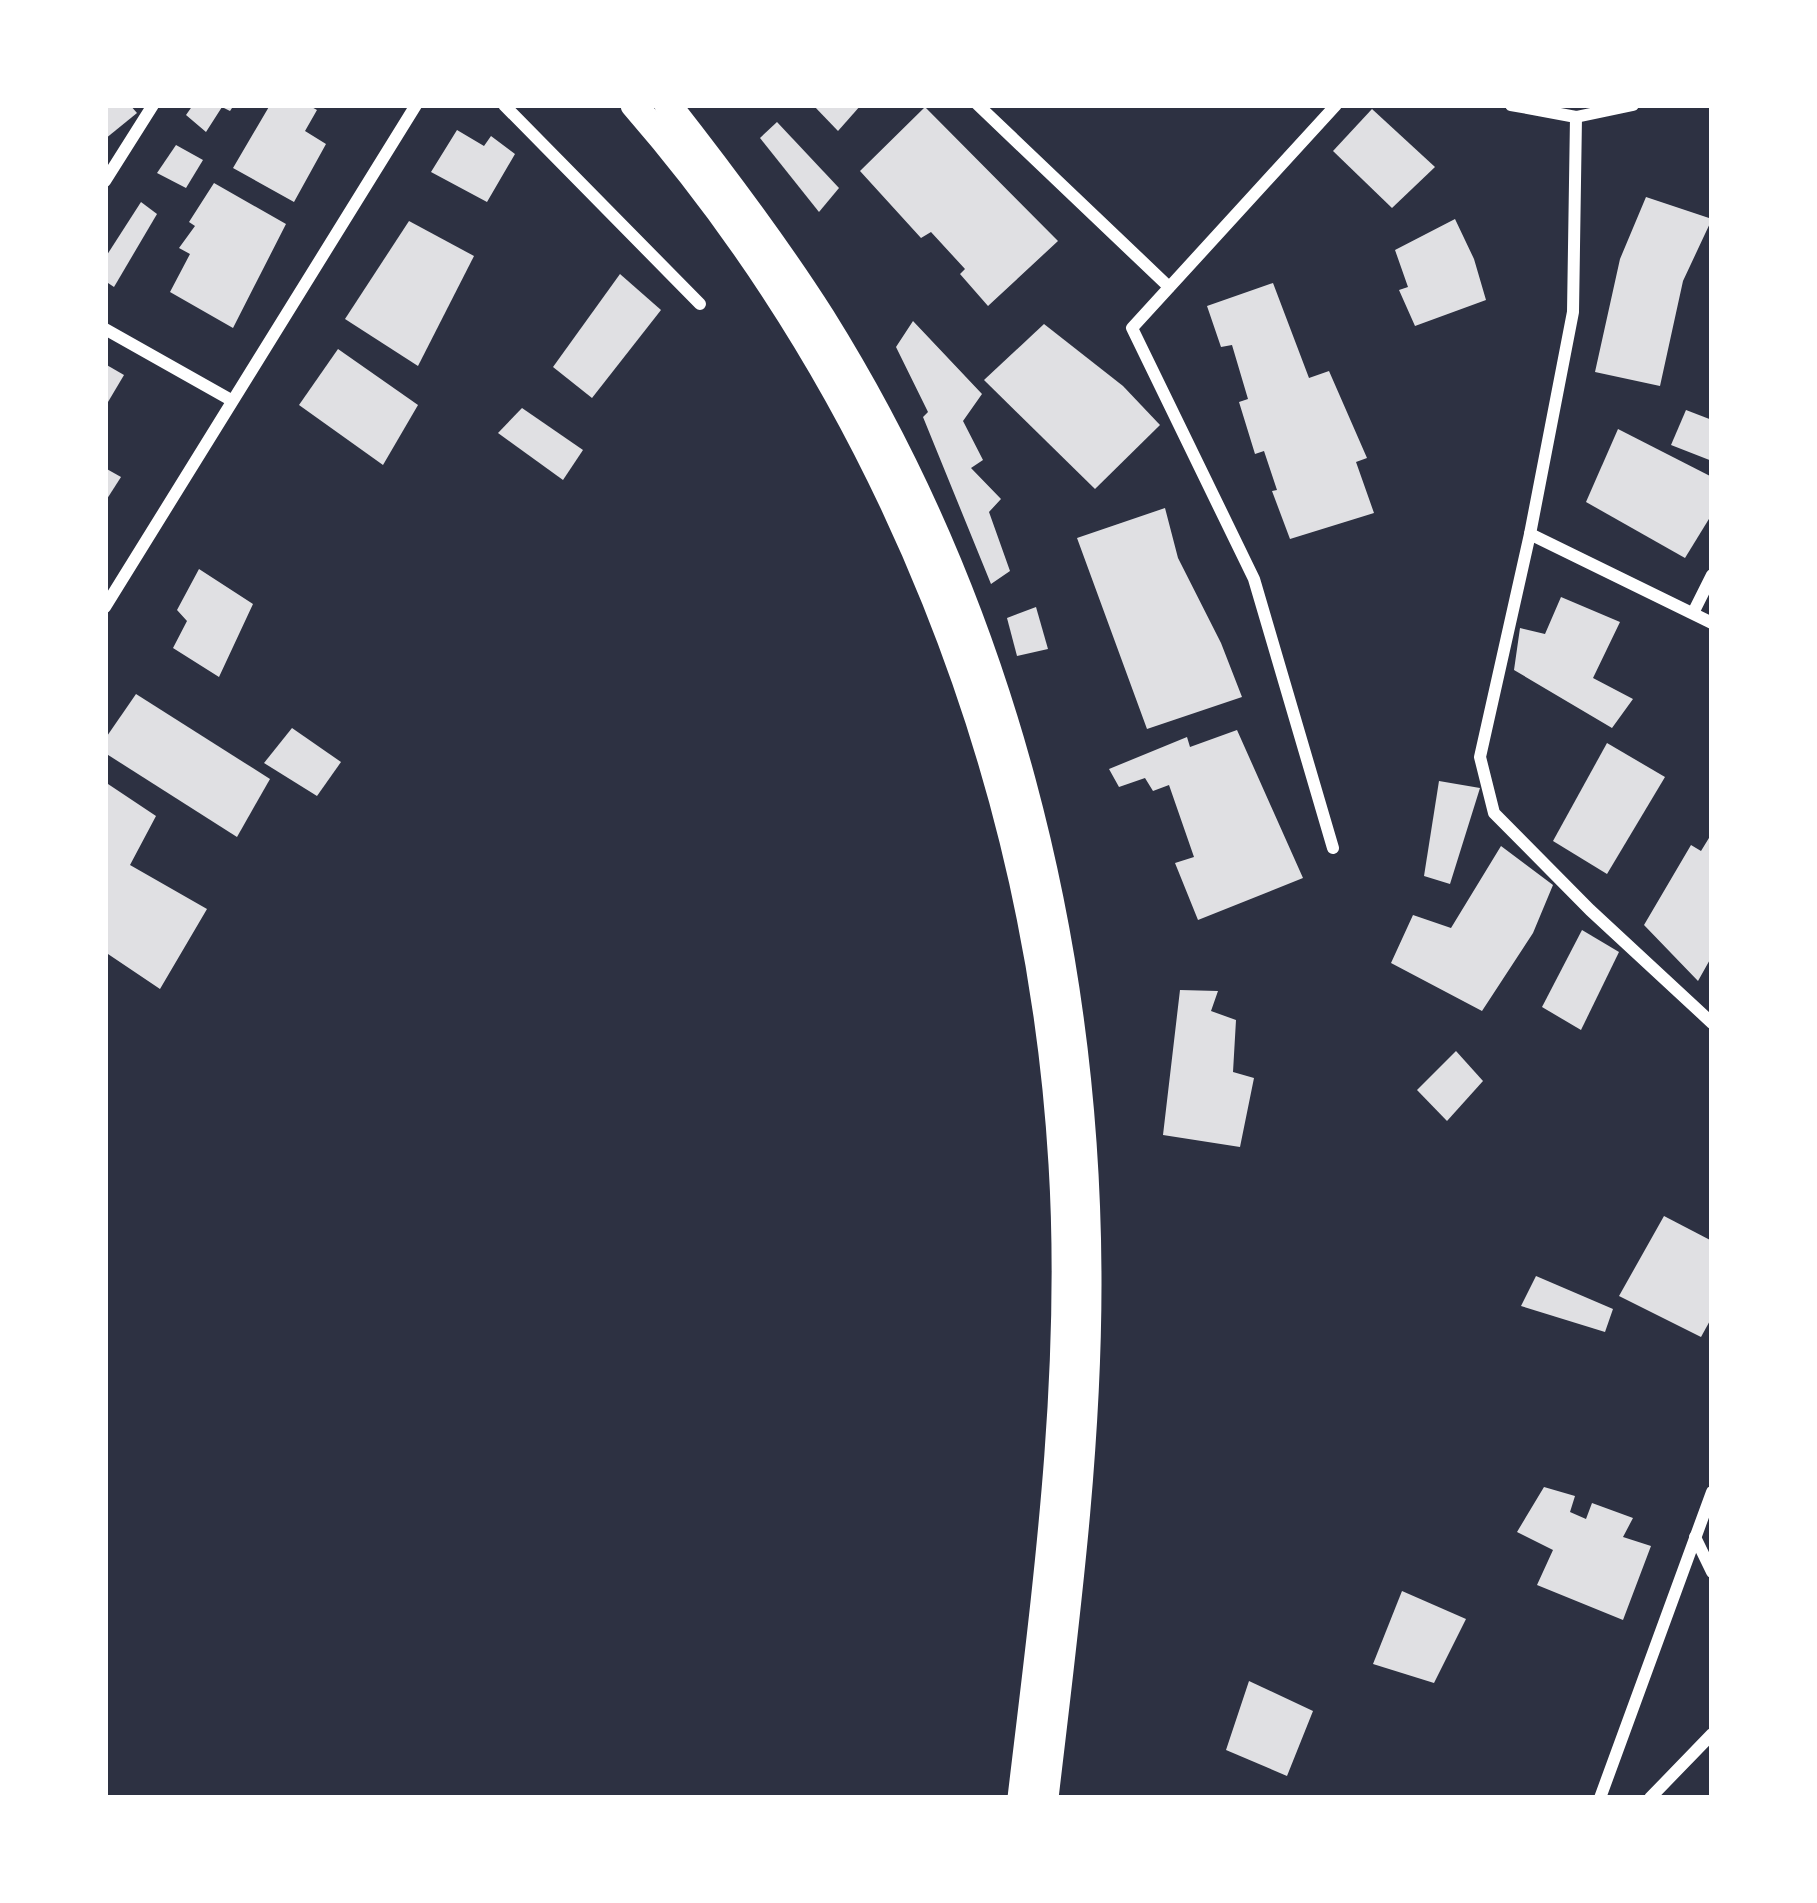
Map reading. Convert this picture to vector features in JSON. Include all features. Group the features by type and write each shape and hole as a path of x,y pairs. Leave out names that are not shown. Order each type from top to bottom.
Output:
{"main road":[{"path":"634,105 740,239 799,328 855,426 944,619 1009,822 1034,938 1050,1046 1063,1211 1059,1448 1021,1798"},
{"path":"668,105 753,216 821,318 862,386 920,502 1001,711 1052,899 1079,1064 1088,1286 1077,1506 1045,1798"}],"street":[{"path":"105,181 153,105"},
{"path":"105,607 416,105"},
{"path":"504,105 700,304"},
{"path":"978,105 1169,287"},
{"path":"1333,848 1254,580 1132,328 1336,105"},
{"path":"1511,105 1576,117 1633,105"},
{"path":"1576,117 1573,312 1480,757 1494,813 1712,1023"},
{"path":"105,329 231,400"},
{"path":"1530,534 1712,623"},
{"path":"1694,613 1712,575"},
{"path":"1600,1798 1712,1492"},
{"path":"1696,1537 1712,1572"},
{"path":"1650,1798 1712,1734"}],"building":[{"path":"105,105 130,105 137,113 105,139"},
{"path":"193,105 234,105 230,111 222,107 206,132 186,115"},
{"path":"270,105 308,105 317,110 305,131 326,144 294,202 233,168"},
{"path":"813,105 861,105 838,131"},
{"path":"925,107 1058,241 988,306 960,274 965,269 931,232 921,238 860,171"},
{"path":"1372,109 1435,167 1392,208 1333,151"},
{"path":"777,122 839,188 819,212 760,138"},
{"path":"457,130 484,146 491,136 515,154 487,202 431,172"},
{"path":"176,145 203,160 186,188 157,173"},
{"path":"214,183 286,224 233,328 170,292 190,254 179,248 195,226 189,222"},
{"path":"1646,197 1712,219 1683,281 1660,386 1595,372 1620,259"},
{"path":"141,202 157,214 114,287 105,281 105,258"},
{"path":"1455,219 1486,300 1415,326 1399,290 1408,287 1395,250"},
{"path":"409,221 474,256 418,366 345,319"},
{"path":"620,274 661,310 592,398 553,367"},
{"path":"1273,283 1309,378 1329,371 1367,458 1356,462 1374,513 1290,539 1272,491 1277,490 1264,451 1255,454 1239,402 1248,399 1232,345 1221,347 1207,306"},
{"path":"913,321 982,394 963,421 983,460 971,468 1001,499 989,512 1010,571 991,584 923,417 928,412 896,347"},
{"path":"1044,324 1123,386 1160,425 1095,489 984,380"},
{"path":"338,349 418,405 383,465 299,405"},
{"path":"105,364 124,375 105,407"},
{"path":"522,408 583,450 563,480 498,433"},
{"path":"1686,410 1712,420 1712,461 1671,445"},
{"path":"1618,429 1712,477 1712,514 1685,558 1586,502"},
{"path":"105,468 121,477 105,502"},
{"path":"1165,508 1178,558 1242,697 1147,729 1077,538"},
{"path":"199,569 253,604 219,677 173,648 187,621 177,610"},
{"path":"1561,597 1620,622 1593,678 1633,699 1612,728 1514,670 1520,628 1545,634"},
{"path":"1036,607 1048,649 1017,656 1007,618"},
{"path":"136,694 270,779 237,837 105,753 105,739"},
{"path":"292,728 341,762 317,796 264,763"},
{"path":"1237,730 1303,878 1198,920 1175,863 1194,857 1169,785 1153,791 1145,778 1119,787 1109,769 1187,737 1190,747"},
{"path":"1607,743 1665,777 1607,874 1553,841"},
{"path":"1439,781 1480,788 1450,884 1424,876"},
{"path":"105,782 156,816 130,865 207,909 160,989 105,952"},
{"path":"1712,833 1712,956 1698,981 1644,925 1691,845 1701,851"},
{"path":"1501,846 1553,885 1533,933 1482,1011 1391,963 1413,915 1451,928"},
{"path":"1582,930 1619,952 1581,1030 1542,1007"},
{"path":"1180,990 1218,991 1211,1011 1236,1020 1233,1072 1254,1078 1240,1147 1163,1135"},
{"path":"1456,1051 1483,1081 1447,1121 1417,1090"},
{"path":"1664,1216 1712,1241 1712,1317 1701,1337 1619,1296"},
{"path":"1536,1276 1613,1309 1605,1332 1521,1306"},
{"path":"1544,1487 1575,1496 1570,1512 1586,1519 1592,1503 1633,1518 1623,1537 1651,1546 1623,1620 1537,1585 1553,1550 1517,1532"},
{"path":"1402,1591 1466,1619 1434,1683 1373,1664"},
{"path":"1249,1681 1313,1711 1287,1776 1226,1750"}]}
